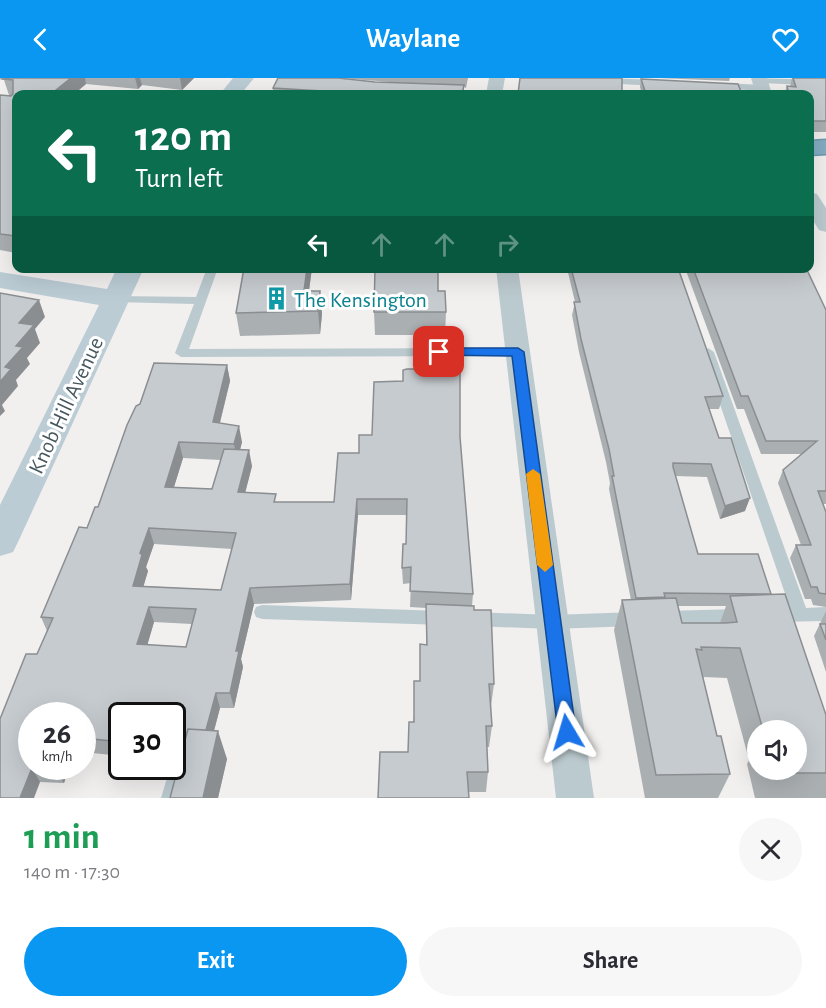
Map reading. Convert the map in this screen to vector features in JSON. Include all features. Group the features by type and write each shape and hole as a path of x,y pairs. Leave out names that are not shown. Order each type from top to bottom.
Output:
{"street":[{"path":"234,90 244,78"},
{"path":"814,205 826,226"},
{"name":"Knob Hill Avenue","path":"0,542 128,273"},
{"path":"508,273 575,798"},
{"path":"0,280 115,299"}],"lane":[{"path":"594,80 674,84"},
{"path":"718,86 826,83"},
{"path":"211,273 181,353 518,352"},
{"path":"115,299 201,301"},
{"path":"702,335 800,614"},
{"path":"262,612 552,622 826,614"},
{"path":"782,615 790,636"},
{"path":"170,798 174,780"}],"building":[{"path":"71,78 56,90 13,90 13,80 3,79"},
{"path":"278,78 338,78 375,82 464,85 463,90 273,88"},
{"path":"520,78 622,78 622,90 518,90"},
{"path":"793,78 826,78 826,121 814,121 814,90 788,90 787,86 796,87"},
{"path":"641,79 738,84 740,90 645,90"},
{"path":"0,95 11,96 12,236 0,234"},
{"path":"243,273 306,273 304,291 320,291 318,311 236,313"},
{"path":"375,273 438,273 438,291 445,291 446,312 374,312"},
{"path":"572,273 680,273 723,396 705,397 719,438 731,438 750,498 725,506 711,464 673,463 673,467 698,554 758,554 771,594 664,593 665,597 636,598 612,476 614,476 609,449 574,302 580,302"},
{"path":"695,273 808,273 826,310 826,491 818,491 826,512 826,594 819,593 817,587 811,587 796,545 811,545 783,470 817,441 766,441 748,396 741,396"},
{"path":"0,293 39,300 19,323 34,325 16,346 23,347 5,367 11,369 0,382"},
{"path":"154,363 227,365 213,422 239,426 234,444 179,442 165,487 212,489 224,449 249,450 238,492 276,494 274,502 334,502 338,453 359,453 359,435 372,435 374,382 403,381 403,370 407,369 454,369 454,373 460,373 460,437 473,594 410,591 411,567 402,568 403,544 406,544 407,499 357,499 350,584 250,588 236,651 239,651 230,693 216,693 206,730 188,729 186,736 186,702 108,702 108,741 96,739 96,702 18,702 18,780 27,780 20,798 0,798 0,719 26,654 37,654 53,618 41,617 79,527 87,528 95,507 98,507 136,406 140,404","holes":["149,528 236,533 221,590 133,586 142,555 140,553","149,607 196,609 186,647 137,644"]},
{"path":"785,594 826,715 826,773 807,773 807,720 760,720 740,648 701,647 702,650 696,649 717,736 721,736 730,774 656,775 622,600 676,598 682,623 737,622 730,596"},
{"path":"426,604 474,606 474,610 491,610 494,684 489,684 492,726 486,726 488,772 467,772 469,798 378,798 380,752 408,752 409,722 414,722 414,681 420,681 420,644 427,645"},
{"path":"820,624 826,624 826,640"},
{"path":"188,729 218,731 203,798 170,798 175,780 186,780"}],"slow traffic":[{"path":"533,474 545,565"}],"place":[{"name":"The Kensington","path":"276,299"}],"route":[{"path":"439,352 518,352 567,732"}]}
